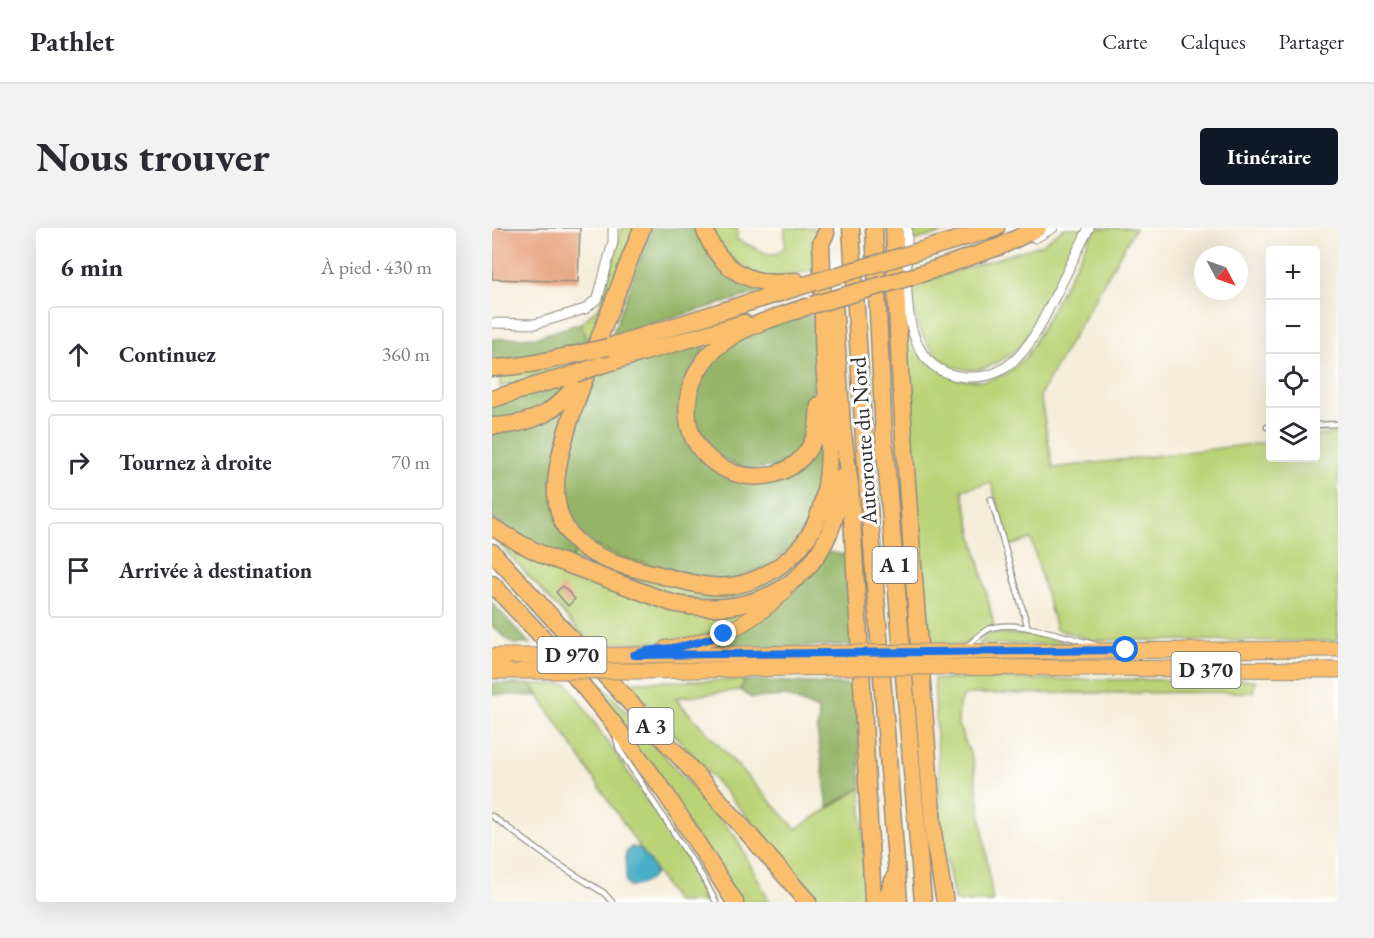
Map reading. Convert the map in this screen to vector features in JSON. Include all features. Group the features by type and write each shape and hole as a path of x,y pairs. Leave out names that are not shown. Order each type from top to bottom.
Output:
{"highway":[{"path":"642,228 604,342 561,452 556,495 561,515 570,533 582,547 596,557 617,565 712,586 734,585 756,579 776,569 794,554 806,539 819,515 826,487 829,454 821,243 826,230"},
{"path":"704,228 720,260 737,272 759,281 778,283 794,281 808,284"},
{"name":"Autoroute du Nord","path":"851,228 864,439 899,902"},
{"name":"Autoroute du Nord","path":"874,228 884,437 923,902"},
{"path":"894,228 897,332 905,456 934,839 945,902"},
{"path":"492,368 535,363 586,352 604,342 996,228"},
{"path":"492,399 766,316 921,274 1001,246 1038,228"},
{"path":"826,230 830,242 842,426 849,484 873,902"},
{"path":"809,306 746,329 731,337 716,348 701,364 690,385 687,413 694,438 715,463 734,473 749,477 768,476 782,472 795,464 812,444 817,429 824,362"},
{"path":"492,426 528,423 550,412 570,393 604,342"},
{"path":"492,527 548,557 664,600 694,608 730,608 787,587 808,569 828,539 834,523 840,492 842,426"},
{"name":"A 3","path":"492,552 711,791 808,902"},
{"name":"A 3","path":"492,584 546,641 612,721 664,791 735,902"},
{"path":"885,902 896,876"}],"main road":[{"path":"634,655 648,649 696,643 724,634 782,594 787,587"},
{"name":"D 370","path":"1069,651 1338,649"},
{"name":"D 970","path":"933,659 959,652 1069,651"},
{"name":"D 970","path":"492,656 634,655 847,660 933,659 1075,669"},
{"name":"D 970","path":"492,671 644,671 847,660"},
{"name":"D 370","path":"1075,669 1338,670"}],"street":[{"path":"492,322 535,324 592,305 598,298 613,242 613,228"},
{"path":"907,228 909,321 916,345 940,369 955,376 976,378 994,375 1018,357 1036,333 1089,228"},
{"path":"961,261 1003,252 1053,228"}],"lane":[{"path":"1320,425 1338,424"},
{"path":"991,499 1028,628"},
{"path":"959,652 989,629 1007,626 1041,630 1116,650"},
{"path":"612,721 619,749 702,876 716,902"},
{"path":"492,816 553,861 604,893 612,902"}],"green space":[{"path":"622,228 636,228 592,340 587,343 581,323 600,306"},
{"path":"652,228 701,228 765,291 612,335"},
{"path":"711,228 737,228 736,239 767,254 776,254 785,247 785,228 816,228 817,269 766,279 730,261"},
{"path":"913,228 959,228 913,241"},
{"path":"1064,228 1083,228 1036,324 1012,353 992,365 969,370 957,368 937,355 919,328 912,285 1041,245"},
{"path":"1095,228 1135,228 1040,395 1053,468 1266,442 1266,462 1320,462 1320,435 1338,433 1338,641 1092,640 1056,629 1031,539 1009,546 991,482 962,490 994,625 963,645 930,643 903,339 904,321 918,349 956,379 984,381 1006,374 1027,356"},
{"path":"818,312 811,420 804,443 790,460 773,467 749,469 729,463 717,456 702,439 694,420 695,389 715,358 751,332"},
{"path":"581,323 587,343 510,362 492,362 492,339 537,337"},
{"path":"709,341 688,378 693,447 754,481 822,439 820,478 815,503 798,538 770,563 747,574 723,580 700,578 626,559 602,550 581,534 572,522 563,497 564,466 577,419 594,375"},
{"path":"584,357 583,361 500,387 500,374"},
{"path":"573,380 537,414 492,421 492,404"},
{"path":"579,391 551,481 577,548 572,559 538,546 492,519 492,433"},
{"path":"823,531 804,561 782,581 740,599 710,601 682,598 572,559 577,548 813,534"},
{"path":"492,536 698,612 752,611 731,626 685,641 591,644"},
{"path":"828,552 850,556 855,645 717,648 706,646 758,618 789,596 816,569"},
{"path":"492,603 530,644 513,644 492,626"},
{"path":"989,633 1034,635 1078,645 979,644"},
{"path":"934,679 1255,680 1253,692 966,694 959,703 958,725 973,760 993,902 955,902 942,838"},
{"path":"745,680 740,690 675,698 796,829 861,788 866,902 823,902 628,682"},
{"path":"745,680 857,685 861,788 828,807 817,729 818,710 786,696 751,698 740,690"},
{"path":"492,683 531,684 538,696 492,694"},
{"path":"531,684 568,684 697,874 705,902 676,902"},
{"path":"592,685 602,685 735,836 770,902 740,902"}],"water":[{"path":"631,847 641,849 654,868 655,874 644,883 629,887 626,883 626,853"}],"building":[{"path":"492,228 580,228 578,282 492,279"},
{"path":"563,586 575,599 568,606 556,592"}],"route":[{"path":"724,634 696,643 648,649 634,655 1126,650"}]}
